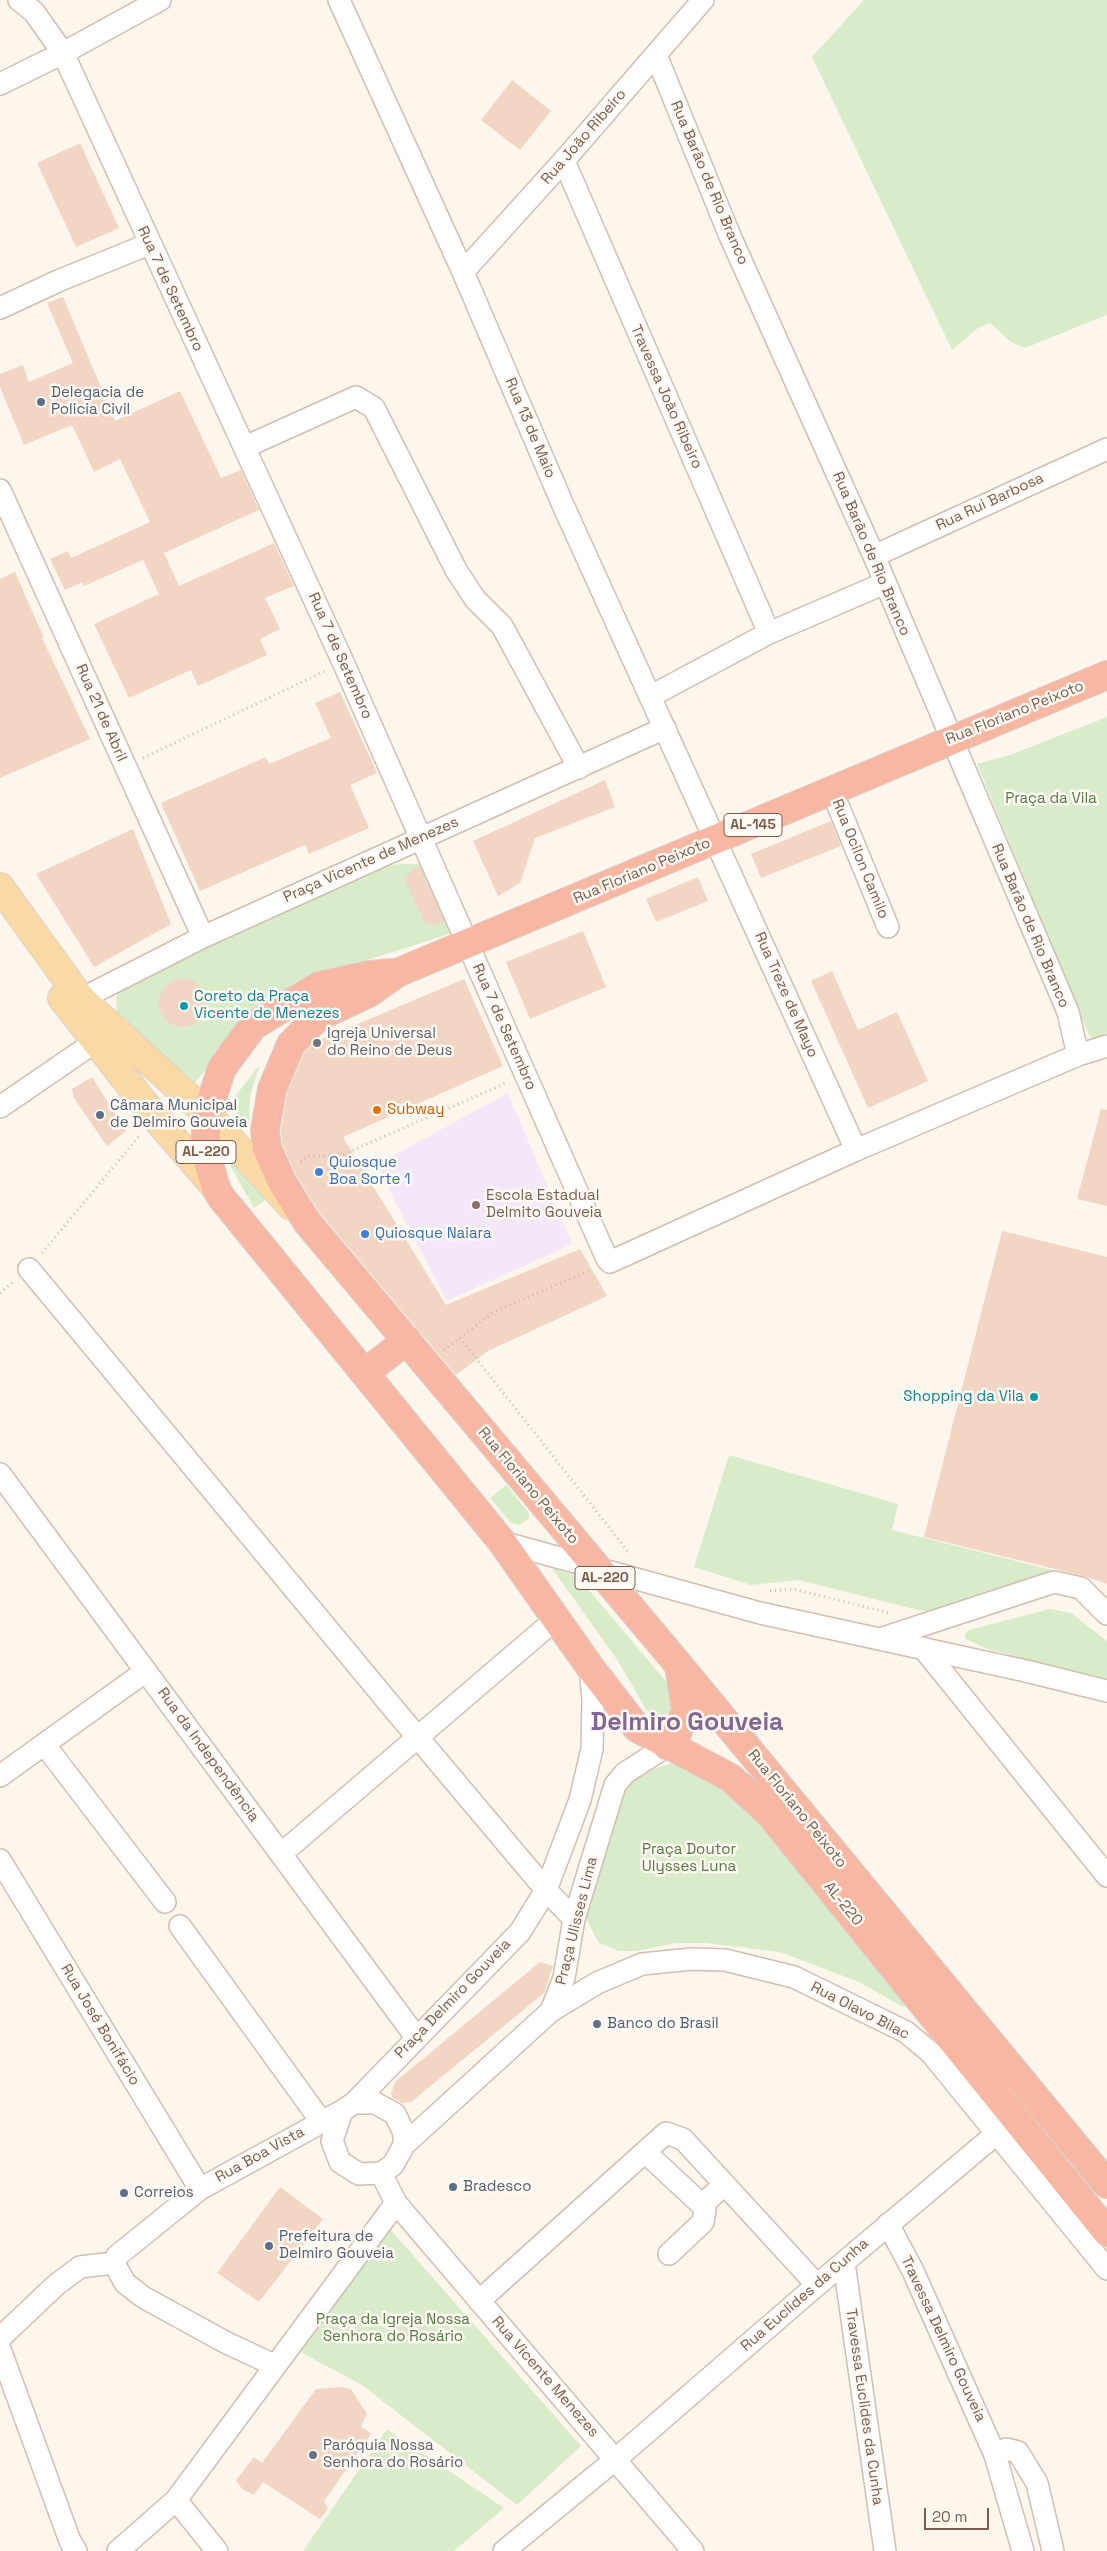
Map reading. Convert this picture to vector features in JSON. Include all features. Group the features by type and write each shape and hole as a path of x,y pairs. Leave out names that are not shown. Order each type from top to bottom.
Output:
{"highway":[{"name":"Rua Floriano Peixoto","path":"1107,676 950,740 716,841 397,973 369,993 318,1017 291,1044 272,1089 265,1130 267,1148 282,1182 307,1222 678,1664 1107,2184"},
{"name":"Rua Floriano Peixoto","path":"216,1188 205,1150 207,1114 222,1068 253,1026 319,986 370,974 397,973"},
{"name":"AL-220","path":"216,1188 502,1542 590,1667 637,1728 667,1746 731,1778 770,1814 1107,2232"},
{"path":"365,1373 407,1340"},
{"path":"667,1746 676,1736 686,1710 678,1664"}],"main road":[{"path":"0,887 81,999 207,1114 284,1200 307,1222"},
{"path":"0,915 95,1042 155,1117 216,1188"}],"street":[{"name":"Rua 7 de Setembro","path":"19,0 34,12 63,54 343,662 607,1259 610,1262"},
{"path":"0,84 63,54 160,0"},
{"name":"Rua João Ribeiro","path":"463,272 564,161 703,0"},
{"name":"Rua 13 de Maio","path":"343,4 463,272 563,505 716,841"},
{"name":"Rua Barão de Rio Branco","path":"656,55 730,236 874,556 950,740 1068,1012 1078,1055"},
{"name":"Travessa João Ribeiro","path":"564,161 769,632"},
{"path":"0,308 58,281 149,244"},
{"path":"245,447 356,397 374,408 456,570 476,599 502,626 579,768"},
{"name":"Rua Rui Barbosa","path":"874,556 1107,449"},
{"name":"Rua 21 de Abril","path":"0,490 203,937"},
{"path":"651,696 769,632 885,583"},
{"name":"Praça Vicente de Menezes","path":"81,999 203,937 421,836 579,768 665,728"},
{"name":"Rua Ocilon Camilo","path":"832,791 888,927"},
{"name":"Rua Treze de Mayo","path":"716,841 856,1150"},
{"path":"0,1107 95,1042"},
{"path":"610,1262 856,1150 1078,1055 1107,1046"},
{"path":"28,1269 417,1737 546,1890 574,1919"},
{"name":"Rua da Independência","path":"0,1474 416,2037"},
{"path":"502,1542 598,1570 760,1613 923,1648 1107,1691"},
{"path":"880,1639 1054,1582 1081,1588 1107,1614"},
{"path":"281,1854 556,1620"},
{"path":"923,1648 1107,1876"},
{"path":"546,1890 580,1800 592,1749 593,1700 590,1667"},
{"path":"0,1776 146,1671"},
{"path":"44,1744 165,1902"},
{"name":"Praça Ulisses Lima","path":"404,2144 551,2011 564,1978 574,1919 615,1785 625,1773 667,1746"},
{"name":"Rua José Bonifácio","path":"0,1860 200,2189"},
{"name":"Praça Delmiro Gouveia","path":"348,2107 520,1932 546,1890"},
{"path":"180,1926 321,2121"},
{"name":"Rua Olavo Bilac","path":"551,2011 597,1982 642,1964 692,1958 725,1960 794,1977 906,2032 931,2053 1107,2269"},
{"path":"375,2103 395,2114 404,2133 404,2144 393,2165 381,2173 359,2174 340,2162 332,2141 348,2107 375,2103"},
{"name":"Rua Boa Vista","path":"114,2263 117,2256 200,2189 348,2107"},
{"path":"479,2301 666,2133 682,2139 816,2285"},
{"name":"Rua Euclides da Cunha","path":"504,2551 616,2459 816,2285 996,2134"},
{"path":"645,2152 702,2205 705,2210 703,2222 669,2254"},
{"name":"Rua Vicente Menezes","path":"381,2173 396,2203 693,2551"},
{"path":"702,2205 724,2186"},
{"path":"118,2551 176,2500 274,2365 396,2203"},
{"name":"Travessa Delmiro Gouveia","path":"888,2224 913,2271 995,2455 1023,2551"},
{"path":"0,2338 56,2285 80,2267 114,2263 125,2283 143,2297 225,2342 274,2365"},
{"name":"Travessa Euclides da Cunha","path":"844,2263 885,2551"},
{"path":"0,2349 70,2541 76,2551"},
{"path":"995,2455 1006,2449 1018,2452 1037,2483 1053,2551"},
{"path":"176,2500 217,2551"}],"path":[{"path":"126,767 343,662"},
{"path":"282,1182 307,1156 342,1155 525,1074"},
{"path":"0,1293 28,1269 155,1117"},
{"path":"426,1364 495,1311 610,1262"},
{"path":"460,1338 628,1553 638,1556"},
{"path":"763,1592 793,1589 892,1613"}],"shaded area":[{"name":"Escola Estadual Delmito Gouveia","path":"508,1093 572,1244 447,1301 376,1165"}],"green space":[{"path":"864,0 1107,0 1107,315 1025,348 1011,342 990,323 978,328 952,350 812,57"},
{"name":"Praça da Vila","path":"1107,717 1107,1033 1094,1040 1089,1035 977,764 1010,755"},
{"path":"400,864 428,864 454,925 449,934 349,966 247,1017 195,1083 116,1019 117,989 371,868"},
{"path":"260,1064 250,1096 249,1129 231,1106 237,1094"},
{"path":"225,1144 269,1197 254,1208 231,1167"},
{"path":"729,1455 898,1504 892,1530 1060,1572 930,1613 799,1580 751,1585 694,1567"},
{"path":"506,1485 529,1513 529,1518 520,1525 511,1523 490,1498"},
{"path":"551,1567 578,1577 674,1691 673,1709 670,1713 655,1717 647,1711 618,1661"},
{"path":"1050,1609 1071,1613 1107,1641 1107,1681 988,1649 965,1639 965,1634 969,1630"},
{"name":"Praça Doutor Ulysses Luna","path":"673,1763 736,1789 911,2002 903,2007 859,1982 780,1952 705,1943 676,1943 637,1951 618,1951 598,1942 587,1920 587,1908 614,1804 630,1782 643,1772"},
{"name":"Praça da Igreja Nossa Senhora do Rosário","path":"389,2228 581,2446 517,2505 362,2385 297,2350"},
{"path":"387,2429 504,2508 454,2551 303,2551"}],"building":[{"path":"512,80 551,111 520,150 481,120"},
{"path":"80,143 119,228 76,247 37,163"},
{"path":"63,297 115,421 180,391 221,478 241,470 259,510 164,553 179,586 274,543 294,586 265,598 280,629 260,639 267,655 198,686 191,670 129,698 94,624 159,594 143,560 84,586 82,582 65,590 50,559 68,551 71,558 150,522 120,459 94,472 72,425 24,445 0,387 0,374 23,365 29,382 73,363 47,303"},
{"path":"15,572 44,638 42,638 90,739 0,778 0,579"},
{"path":"340,692 377,773 350,785 369,828 309,854 305,845 200,891 161,803 266,757 269,764 331,738 315,703"},
{"path":"605,780 615,807 535,838 520,883 498,896 473,841"},
{"path":"831,821 841,846 761,878 751,854"},
{"path":"133,829 171,924 94,967 36,874"},
{"path":"420,867 444,921 437,925 425,923 405,880 411,870"},
{"path":"698,877 708,901 656,922 646,899"},
{"path":"583,931 606,987 530,1019 506,962"},
{"path":"832,971 858,1030 897,1012 928,1081 868,1108 811,981"},
{"name":"Coreto da Praça Vicente de Menezes","path":"178,979 188,979 197,983 203,989 206,994 206,1012 197,1023 188,1027 178,1027 169,1023 163,1017 159,1008 159,998 163,989 169,983"},
{"path":"464,979 503,1066 343,1137 446,1305 580,1249 607,1296 488,1351 456,1375 320,1213 296,1175 282,1144 281,1130 287,1093 304,1053 315,1042"},
{"name":"Câmara Municipal de Delmiro Gouveia","path":"92,1077 126,1131 107,1146 74,1098 72,1089"},
{"path":"1101,1109 1107,1110 1107,1206 1077,1199"},
{"name":"Shopping da Vila","path":"1002,1231 1107,1257 1107,1584 1084,1576 924,1537"},
{"path":"540,1962 553,1966 544,1993 411,2102 402,2103 393,2098 391,2094 395,2082"},
{"name":"Prefeitura de Delmiro Gouveia","path":"280,2187 323,2219 259,2302 217,2273"},
{"name":"Paróquia Nossa Senhora do Rosário","path":"341,2387 351,2389 367,2414 361,2426 371,2434 324,2501 328,2509 320,2519 263,2482 254,2495 242,2489 236,2480 254,2457 262,2463 316,2389"}],"place":[{"name":"Delegacia de Policia Civil","path":"41,402"},
{"name":"Coreto da Praça Vicente de Menezes","path":"184,1006"},
{"name":"Igreja Universal do Reino de Deus","path":"317,1043"},
{"name":"Subway","path":"377,1110"},
{"name":"Câmara Municipal de Delmiro Gouveia","path":"100,1115"},
{"name":"Quiosque Boa Sorte 1","path":"319,1172"},
{"name":"Escola Estadual Delmito Gouveia","path":"476,1205"},
{"name":"Quiosque Naiara","path":"365,1234"},
{"name":"Shopping da Vila","path":"1034,1397"},
{"name":"Banco do Brasil","path":"597,2024"},
{"name":"Bradesco","path":"453,2187"},
{"name":"Correios","path":"124,2193"},
{"name":"Prefeitura de Delmiro Gouveia","path":"269,2246"},
{"name":"Paróquia Nossa Senhora do Rosário","path":"313,2455"}],"district":[{"name":"Delmiro Gouveia","path":"687,1723"}]}
